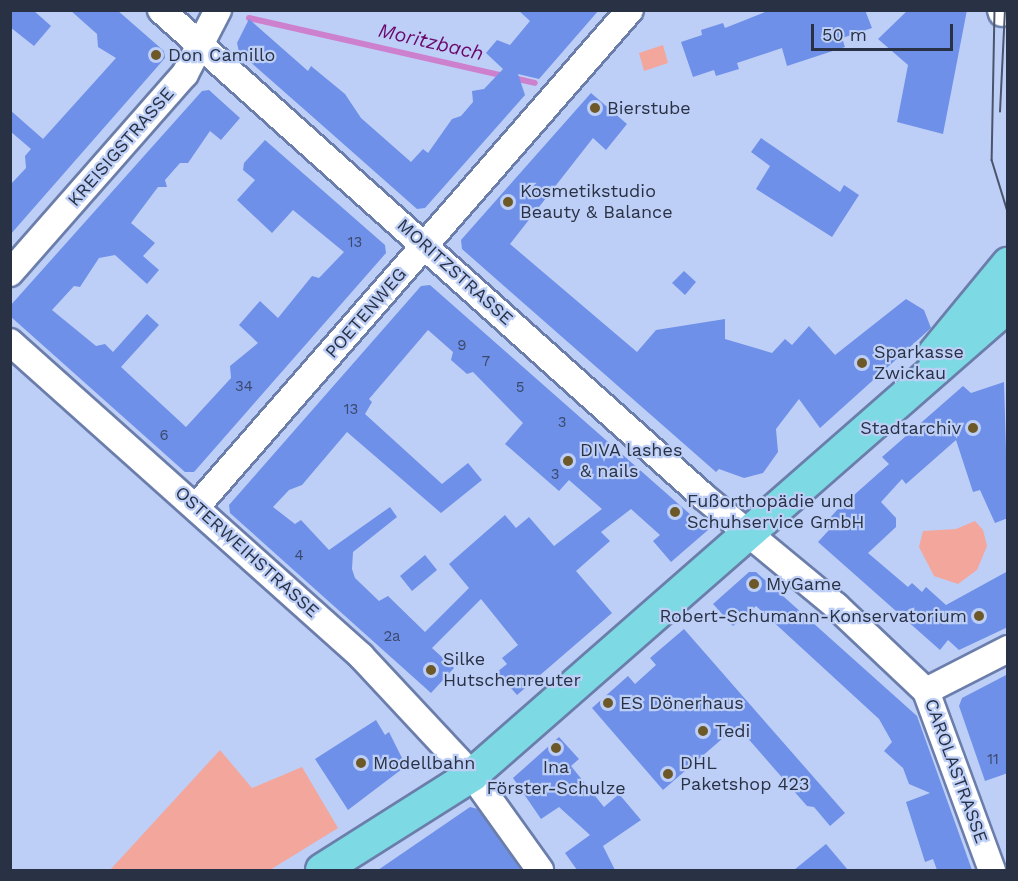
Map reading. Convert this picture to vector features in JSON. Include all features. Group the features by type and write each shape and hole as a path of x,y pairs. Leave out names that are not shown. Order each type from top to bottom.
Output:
{"main road":[{"path":"892,405 1008,264"},
{"path":"322,870 472,775 749,535 892,405 967,345 1008,306"},
{"path":"967,345 1008,338"}],"street":[{"name":"MORITZSTRASSE","path":"161,10 749,535"},
{"name":"KREISIGSTRASSE","path":"10,273 185,74 202,45 218,10"},
{"name":"POETENWEG","path":"197,506 630,10"},
{"name":"OSTERWEIHSTRASSE","path":"10,342 197,506 361,656 472,775 540,870"},
{"name":"CAROLASTRASSE","path":"749,535 836,606 926,691 992,870"},
{"path":"926,691 1008,649"}],"shaded area":[{"path":"663,45 668,63 644,71 639,53"},
{"path":"975,521 983,530 987,546 977,570 958,584 934,576 919,547 923,531 956,529"},
{"path":"220,750 252,788 302,767 338,828 270,870 110,870"}],"building":[{"path":"10,10 33,10 51,26 34,46 10,27"},
{"path":"70,10 117,10 164,51 165,58 10,235 10,185 26,168 25,156 31,149 10,131 10,110 43,139 116,58 98,47 97,34"},
{"path":"518,10 599,10 539,79 518,74 525,95 425,208 417,209 239,52 237,43 249,19 308,71 311,66 345,94 361,118 411,162 423,149 428,153 452,119 461,116 473,102 472,91 484,89 503,69 486,53 497,40 510,45 530,21"},
{"path":"770,10 865,10 872,28 842,38 845,47 787,66 782,48 737,63 739,69 716,76 714,70 693,77 681,42 702,35 701,30 723,23 725,28"},
{"path":"908,10 967,10 943,134 897,122 908,65 878,39"},
{"path":"209,90 240,118 221,140 210,131 188,163 180,163 165,180 167,187 158,187 131,223 155,243 143,256 159,270 147,284 115,255 99,258 80,287 74,286 52,310 96,346 105,344 113,352 147,314 159,325 121,367 186,427 231,378 230,366 258,343 239,325 260,301 278,318 312,276 319,278 344,252 293,210 272,233 237,200 255,180 243,170 244,163 265,140 385,245 386,253 194,472 185,472 10,316 10,306 202,91"},
{"path":"591,93 627,124 606,150 593,138 510,244 637,352 656,330 725,319 725,339 772,353 785,339 792,345 809,326 835,355 906,299 924,310 931,328 820,428 799,399 776,429 778,452 763,473 744,478 719,469 716,472 462,249 461,240"},
{"path":"761,138 840,192 844,185 859,195 832,237 756,189 770,166 751,152"},
{"path":"684,271 696,282 685,295 672,283"},
{"path":"430,285 708,530 671,562 653,541 660,535 631,509 601,532 610,541 576,571 612,613 517,695 497,672 507,664 502,658 518,645 481,599 432,648 454,668 431,693 230,513 229,505 421,286","holes":["428,330 453,352 451,360 467,374 473,372 523,423 505,444 559,491 569,480 602,509 554,546 529,517 516,528 505,515 449,564 469,588 425,632 388,596 379,601 355,578 352,569 353,552 397,517 390,507 329,550 301,520 295,524 273,507 289,490 302,485 347,432 441,513 482,480 468,463 442,484 365,414 372,402 369,399"]},
{"path":"1004,382 1008,518 995,523 980,490 973,492 956,440 906,484 902,479 881,502 896,518 896,527 868,553 908,587 912,583 922,592 926,587 946,605 1008,571 1008,627 959,650 948,640 940,650 818,542 829,530 823,526 837,510 889,464 882,457 963,386 971,393"},
{"path":"425,555 437,570 412,591 400,576"},
{"path":"749,572 756,572 917,716 972,870 937,870 933,859 925,862 906,802 930,793 909,784 903,768 884,751 892,742 879,719 756,606 733,626 713,604"},
{"path":"684,629 845,813 830,826 814,807 807,806 737,726 663,790 592,708 628,676 635,684 656,665 650,658"},
{"path":"1008,674 1008,773 985,781 959,706 962,698"},
{"name":"Modellbahn","path":"376,720 385,735 389,732 406,766 348,810 315,759"},
{"path":"559,737 579,759 571,766 604,807 619,794 641,820 603,846 615,870 577,870 565,853 590,835 559,807 541,819 513,778"},
{"path":"470,807 478,809 521,870 378,870"},
{"path":"826,844 848,870 794,870"}],"waterway":[{"name":"Moritzbach","path":"249,18 535,83"}],"tram line":[{"path":"995,10 992,160 1008,212"},
{"path":"1000,112 1005,10"}],"place":[{"name":"Don Camillo","path":"156,55"},
{"name":"Bierstube","path":"595,108"},
{"name":"Kosmetikstudio Beauty & Balance","path":"508,202"},
{"name":"Sparkasse Zwickau","path":"862,363"},
{"name":"Stadtarchiv","path":"973,428"},
{"name":"DIVA lashes & nails","path":"568,461"},
{"name":"Fußorthopädie und Schuhservice GmbH","path":"675,512"},
{"name":"MyGame","path":"754,584"},
{"name":"Robert-Schumann-Konservatorium","path":"979,616"},
{"name":"Silke Hutschenreuter","path":"431,670"},
{"name":"ES Dönerhaus","path":"608,703"},
{"name":"Tedi","path":"703,731"},
{"name":"Ina Förster-Schulze","path":"556,748"},
{"name":"Modellbahn","path":"361,763"},
{"name":"DHL Paketshop 423","path":"668,774"}]}
